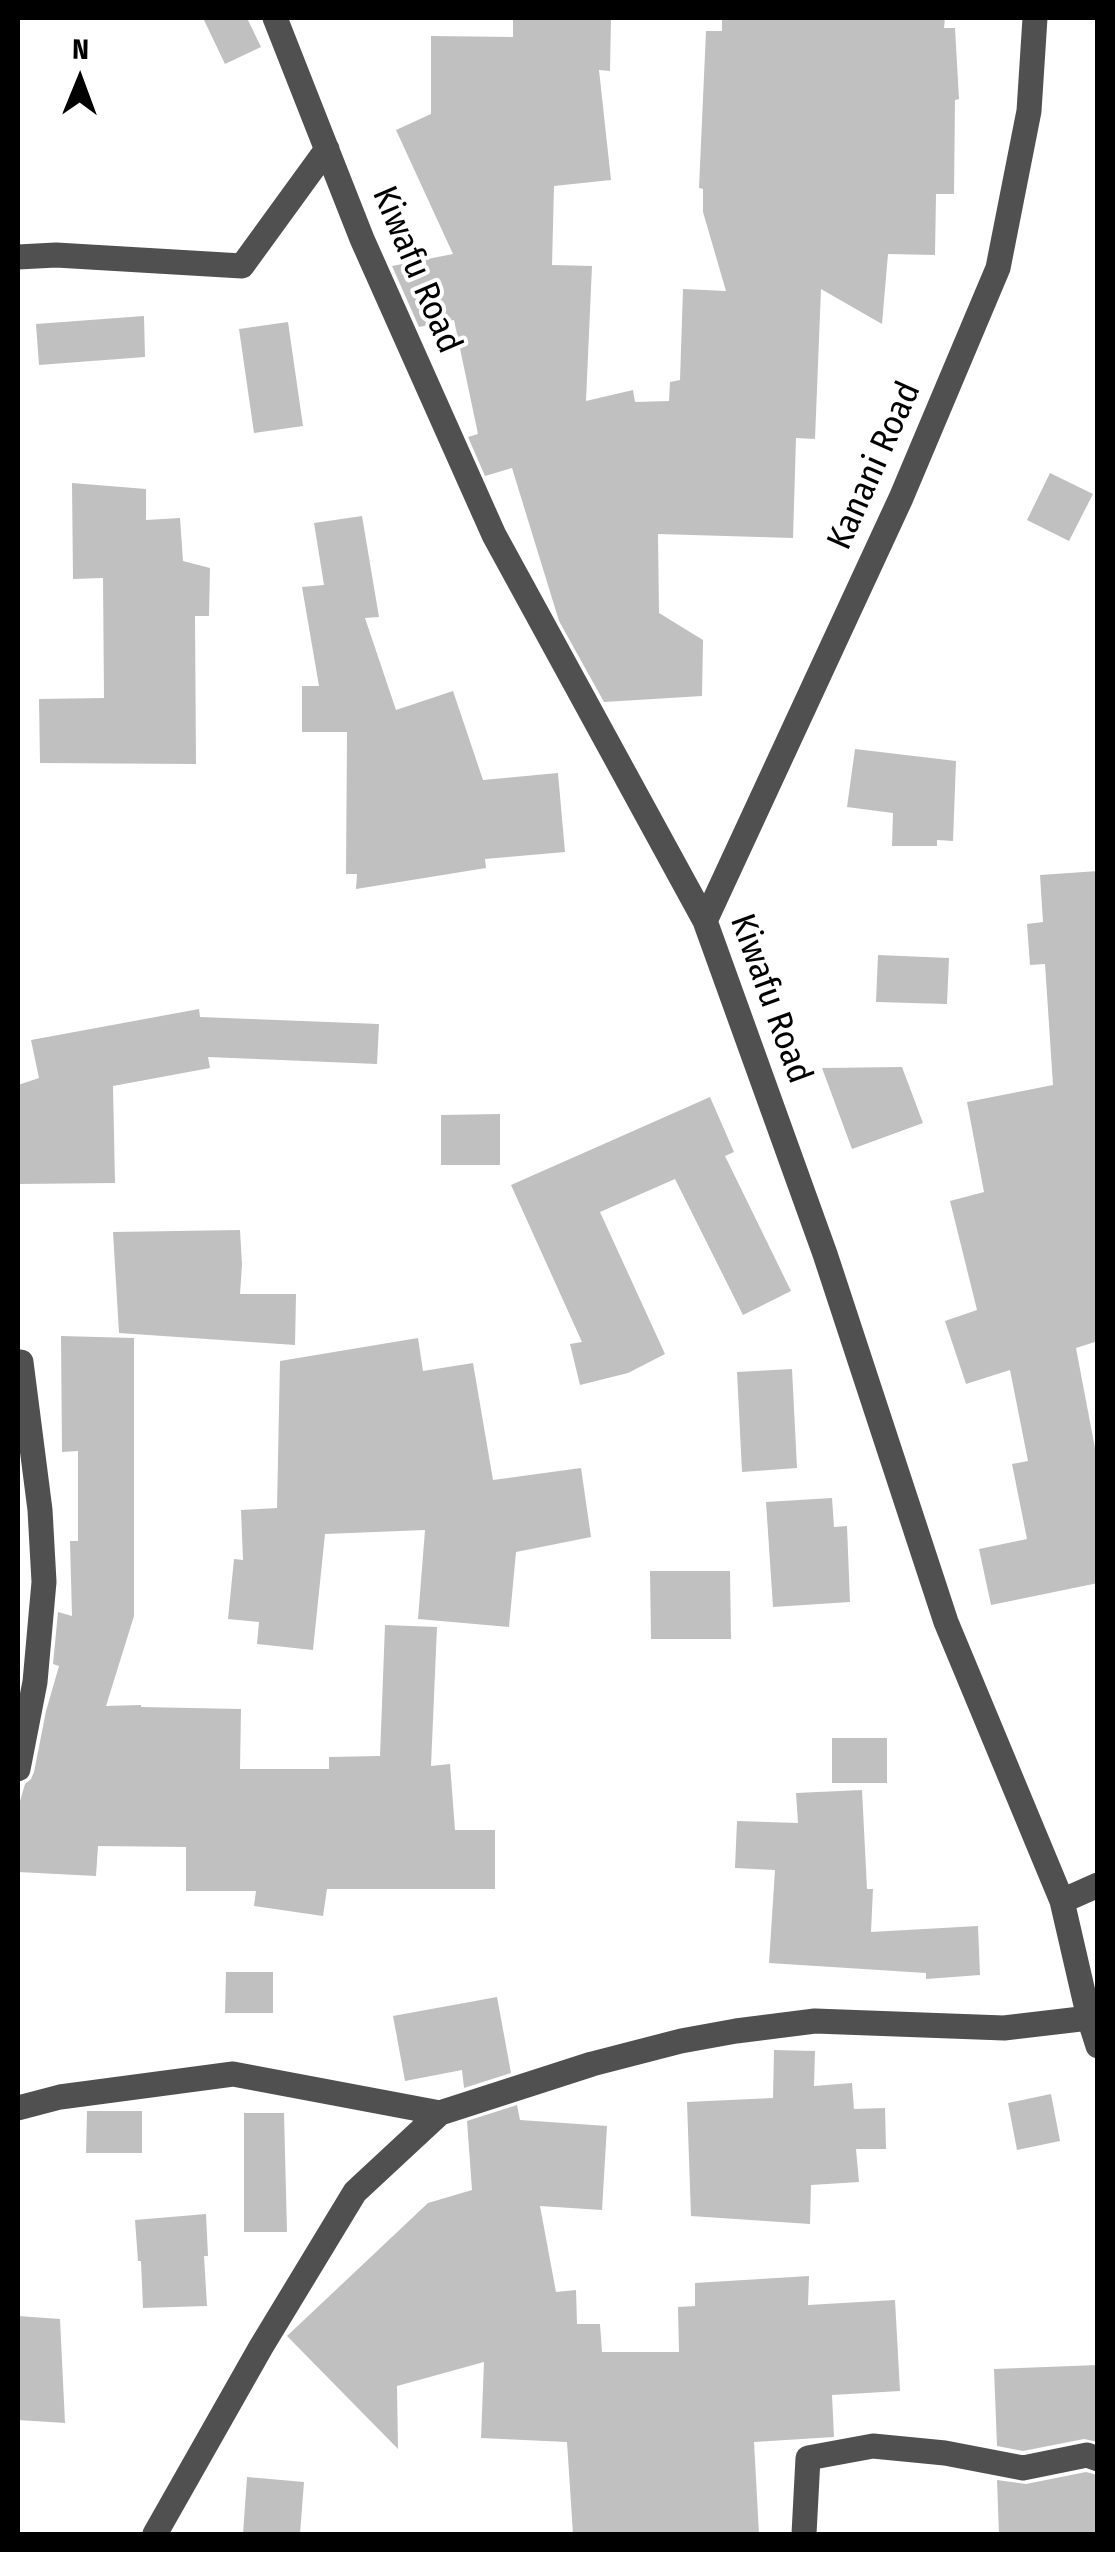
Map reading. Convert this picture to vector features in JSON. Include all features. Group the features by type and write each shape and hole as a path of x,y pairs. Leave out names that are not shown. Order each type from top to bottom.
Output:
{"street":[{"name":"Kiwafu Road","path":"275,18 362,239 494,534 705,921 825,1254 946,1622 1062,1902 1098,2046"},
{"name":"Kanani Road","path":"705,921 901,498 998,268 1029,111 1035,18"},
{"path":"18,257 56,255 242,266 327,149"},
{"path":"18,1769 35,1682 44,1582 40,1510 20,1362"},
{"path":"1062,1902 1098,1886"},
{"path":"155,2534 261,2347 356,2192 440,2113 592,2064 681,2040 736,2031 815,2021 1004,2028 1089,2018"},
{"path":"18,2108 60,2097 232,2074 440,2113"},
{"path":"804,2534 808,2458 873,2446 945,2453 1023,2468 1087,2456 1098,2459"}],"building":[{"path":"203,18 247,18 261,47 225,64"},
{"path":"513,18 611,18 610,71 599,70 611,180 554,186 552,265 592,266 586,401 633,390 635,402 669,401 670,382 680,380 683,289 726,291 703,212 703,189 699,188 706,31 722,31 722,19 945,18 944,28 955,28 959,99 955,100 954,194 936,194 935,255 888,254 882,324 821,289 815,439 796,438 793,538 658,534 659,613 703,640 702,696 604,702 559,621 512,468 485,476 468,437 478,434 454,320 419,327 392,266 453,254 396,130 431,114 431,36 513,37"},
{"path":"144,316 145,357 39,365 36,324"},
{"path":"288,322 303,426 254,433 239,329"},
{"path":"1050,473 1093,494 1069,541 1027,520"},
{"path":"72,483 146,489 146,520 180,518 183,561 210,568 209,616 195,616 196,764 40,763 39,699 104,698 103,578 73,579"},
{"path":"362,516 379,617 365,618 396,710 453,691 483,780 558,773 565,852 485,859 486,868 356,889 357,874 346,874 347,732 302,732 302,686 319,686 302,587 324,585 314,523"},
{"path":"855,749 956,761 953,841 937,840 937,846 892,846 893,813 847,807"},
{"path":"1098,871 1098,1341 1076,1348 1098,1464 1098,1583 991,1605 979,1549 1027,1539 1012,1464 1028,1461 1010,1370 966,1384 945,1321 977,1310 950,1201 984,1192 967,1102 1053,1085 1045,964 1030,965 1027,924 1043,922 1040,875"},
{"path":"878,955 949,958 947,1004 876,1002"},
{"path":"199,1009 200,1017 379,1024 377,1064 208,1057 210,1068 113,1086 115,1183 18,1184 18,1085 39,1078 31,1040"},
{"path":"902,1067 923,1123 852,1149 822,1068"},
{"path":"710,1097 734,1152 725,1156 791,1291 743,1315 675,1179 600,1212 665,1354 628,1373 580,1385 570,1344 582,1342 511,1185"},
{"path":"500,1114 500,1165 441,1165 441,1115"},
{"path":"240,1230 240,1294 296,1294 295,1345 119,1333 113,1232"},
{"path":"61,1336 134,1338 134,1616 106,1706 241,1709 240,1769 329,1769 329,1757 380,1756 385,1625 437,1627 431,1766 450,1764 455,1830 495,1830 495,1889 327,1889 323,1916 254,1906 256,1891 186,1891 186,1847 98,1846 96,1876 18,1872 18,1808 25,1784 34,1772 59,1666 53,1664 58,1612 72,1616 70,1541 78,1541 78,1451 62,1452"},
{"path":"418,1338 423,1371 473,1363 493,1480 581,1468 591,1537 516,1552 509,1627 418,1619 425,1530 325,1534 313,1650 257,1644 259,1622 228,1619 234,1559 243,1560 241,1510 277,1508 280,1361"},
{"path":"792,1369 797,1468 742,1472 737,1372"},
{"path":"832,1498 834,1527 847,1526 850,1602 773,1607 766,1502"},
{"path":"650,1571 730,1571 731,1639 651,1639"},
{"path":"832,1738 887,1738 887,1783 832,1783"},
{"path":"862,1790 867,1889 873,1889 871,1932 978,1926 980,1975 926,1979 926,1973 769,1963 775,1870 735,1868 737,1821 798,1823 796,1793"},
{"path":"226,1972 273,1972 273,2013 225,2013"},
{"path":"497,1997 511,2073 464,2088 462,2070 405,2081 393,2016"},
{"path":"774,2050 815,2051 814,2086 852,2083 854,2109 885,2108 886,2149 856,2149 859,2182 811,2185 810,2224 691,2216 687,2102 773,2098"},
{"path":"1051,2094 1060,2141 1017,2150 1008,2103"},
{"path":"517,2105 520,2120 607,2126 602,2210 540,2206 556,2292 576,2290 577,2324 600,2324 602,2352 679,2352 678,2307 695,2306 695,2283 809,2276 808,2305 895,2300 900,2391 832,2395 834,2437 754,2442 759,2534 573,2534 567,2442 481,2438 484,2362 397,2386 398,2449 287,2336 428,2203 472,2190 467,2121"},
{"path":"87,2111 142,2111 142,2153 86,2153"},
{"path":"244,2113 284,2113 287,2232 244,2232"},
{"path":"206,2214 207,2306 143,2308 135,2220"},
{"path":"18,2316 60,2319 65,2423 18,2420"},
{"path":"1098,2365 1098,2442 1084,2439 1023,2451 997,2446 994,2369"},
{"path":"1086,2472 1098,2475 1098,2534 999,2534 997,2480 1026,2484"},
{"path":"247,2477 304,2482 300,2534 243,2534"}]}
